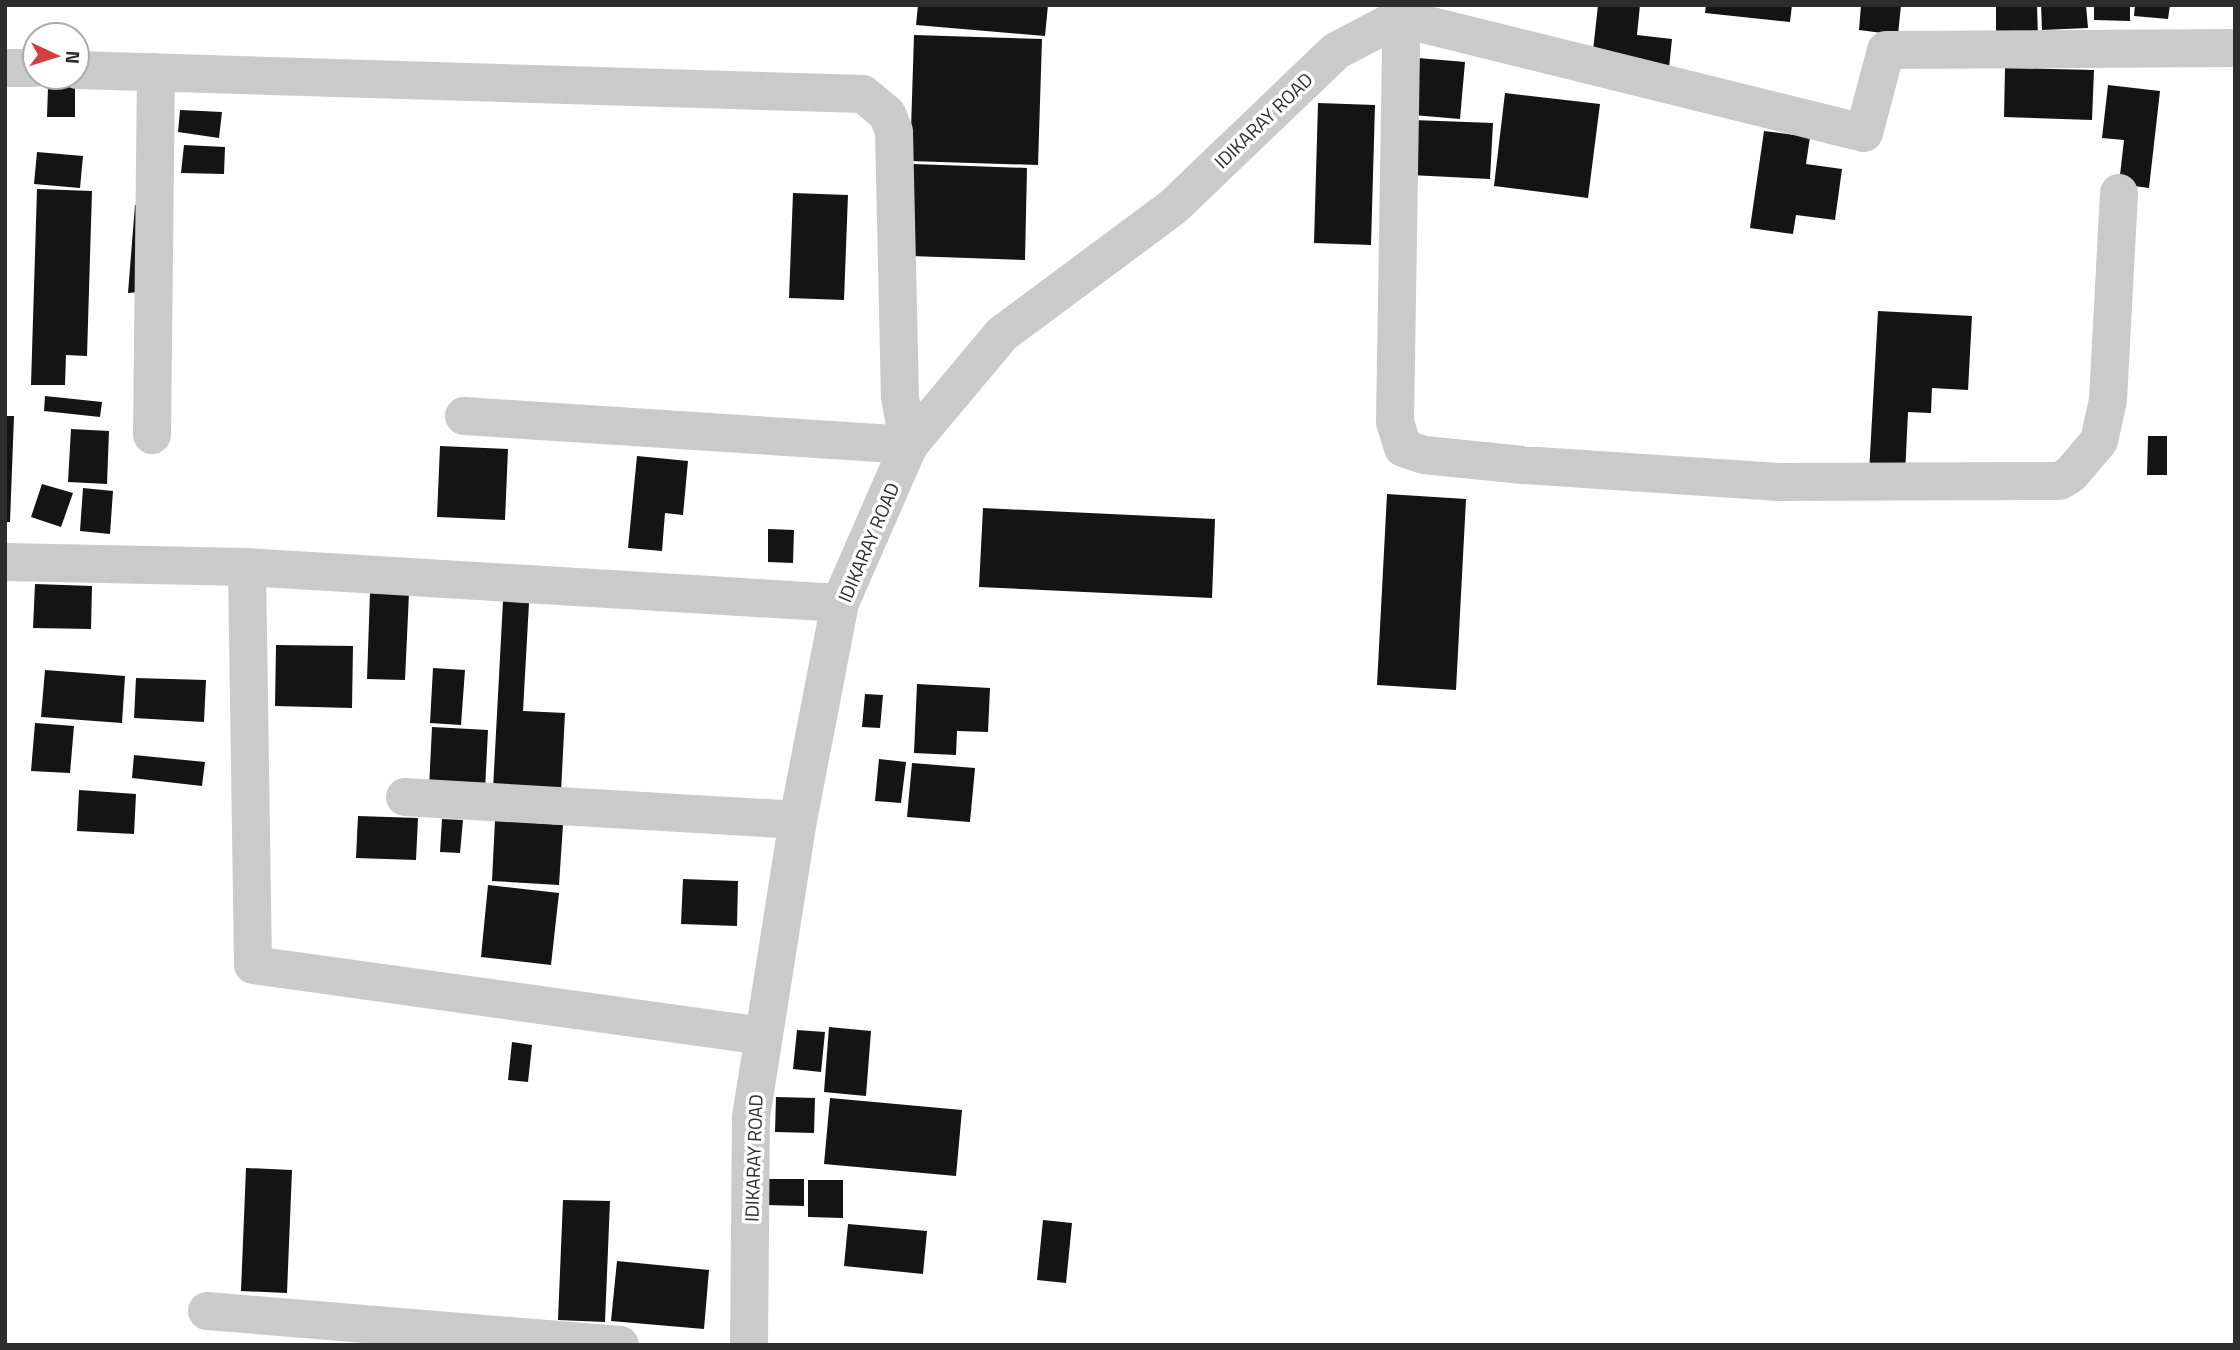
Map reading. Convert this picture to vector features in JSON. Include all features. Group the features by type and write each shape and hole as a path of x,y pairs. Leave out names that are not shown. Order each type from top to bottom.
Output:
{"street":[{"path":"2119,193 2108,400 2099,441 2071,474 2060,481 1779,482 1523,465 1423,455 1403,448 1395,422 1403,12 1864,133 1886,50 2235,48"},
{"name":"IDIKARAY ROAD","path":"749,1345 751,1117 798,820 840,603 909,446 1002,334 1173,207 1336,51 1403,12"},
{"path":"91,70 863,94 887,114 894,131 901,398 909,446 464,416"},
{"path":"152,435 156,72"},
{"path":"5,562 247,567 840,603"},
{"path":"247,567 253,965 762,1036"},
{"path":"405,797 798,820"},
{"path":"207,1311 620,1345"}],"building":[{"path":"918,5 1048,5 1045,36 916,25"},
{"path":"1598,5 1640,5 1637,35 1672,39 1669,68 1592,60"},
{"path":"1706,5 1792,5 1790,22 1705,13"},
{"path":"1861,5 1901,5 1898,35 1859,30"},
{"path":"1996,5 2037,5 2038,37 1996,37"},
{"path":"2041,5 2086,5 2088,28 2042,30"},
{"path":"2094,5 2130,5 2130,21 2094,20"},
{"path":"2135,5 2170,5 2168,19 2134,16"},
{"path":"914,35 1042,39 1038,165 910,161"},
{"path":"1418,58 1465,62 1460,119 1413,115"},
{"path":"2005,68 2094,70 2092,120 2004,117"},
{"path":"2108,85 2160,91 2149,188 2119,184 2124,140 2102,138"},
{"path":"48,91 75,91 75,117 47,117"},
{"path":"1505,93 1600,104 1588,198 1494,186"},
{"path":"1318,103 1375,105 1371,245 1314,243"},
{"path":"180,110 222,112 219,138 178,132"},
{"path":"1413,120 1493,123 1490,179 1410,175"},
{"path":"1764,131 1810,137 1806,164 1842,169 1835,220 1796,215 1793,234 1750,228"},
{"path":"184,145 225,147 224,174 181,173"},
{"path":"37,152 83,156 80,188 34,184"},
{"path":"913,164 1027,168 1025,260 910,256"},
{"path":"37,189 92,191 87,356 66,355 65,385 31,385"},
{"path":"793,193 848,195 844,300 789,298"},
{"path":"135,205 154,206 150,291 128,293"},
{"path":"1878,311 1972,316 1968,390 1932,388 1931,413 1908,412 1905,475 1869,473"},
{"path":"45,396 102,402 100,417 44,411"},
{"path":"5,416 14,416 10,522 5,522"},
{"path":"71,429 109,431 107,484 68,482"},
{"path":"2148,436 2167,436 2167,475 2147,475"},
{"path":"440,446 508,449 505,520 437,517"},
{"path":"637,456 688,461 683,515 665,513 662,551 628,548"},
{"path":"42,484 73,493 61,527 31,517"},
{"path":"83,488 113,491 110,534 80,531"},
{"path":"1387,494 1466,499 1456,690 1377,685"},
{"path":"983,508 1215,519 1212,598 979,587"},
{"path":"768,529 794,530 793,563 768,562"},
{"path":"35,584 92,586 91,629 33,628"},
{"path":"370,592 409,593 405,680 367,679"},
{"path":"503,601 529,603 523,711 565,713 561,792 493,789"},
{"path":"276,645 353,646 352,708 275,706"},
{"path":"433,668 465,670 461,725 430,723"},
{"path":"45,670 125,676 122,723 41,717"},
{"path":"136,678 206,680 204,722 134,718"},
{"path":"917,684 990,688 988,732 957,731 956,755 914,753"},
{"path":"865,694 883,695 880,728 862,727"},
{"path":"35,723 74,726 70,773 31,771"},
{"path":"432,727 488,730 485,790 429,788"},
{"path":"134,755 205,762 202,786 132,778"},
{"path":"879,759 906,762 901,803 875,801"},
{"path":"912,763 975,768 970,822 907,817"},
{"path":"79,790 136,794 134,834 77,831"},
{"path":"358,816 418,818 416,860 356,858"},
{"path":"442,819 463,820 460,853 440,852"},
{"path":"495,820 563,825 559,885 492,881"},
{"path":"683,879 738,881 737,926 681,924"},
{"path":"488,885 559,893 551,965 481,957"},
{"path":"829,1027 871,1031 866,1096 824,1092"},
{"path":"797,1030 825,1032 821,1072 793,1069"},
{"path":"512,1042 532,1045 528,1082 508,1080"},
{"path":"776,1097 815,1098 814,1133 775,1132"},
{"path":"830,1098 962,1110 956,1176 824,1164"},
{"path":"246,1168 292,1170 287,1293 241,1291"},
{"path":"765,1179 804,1179 804,1206 765,1205"},
{"path":"808,1180 843,1180 843,1218 808,1217"},
{"path":"563,1200 610,1201 605,1322 558,1320"},
{"path":"1043,1220 1072,1223 1066,1283 1037,1280"},
{"path":"848,1224 927,1231 923,1274 844,1266"},
{"path":"617,1261 709,1270 704,1329 611,1321"}]}
